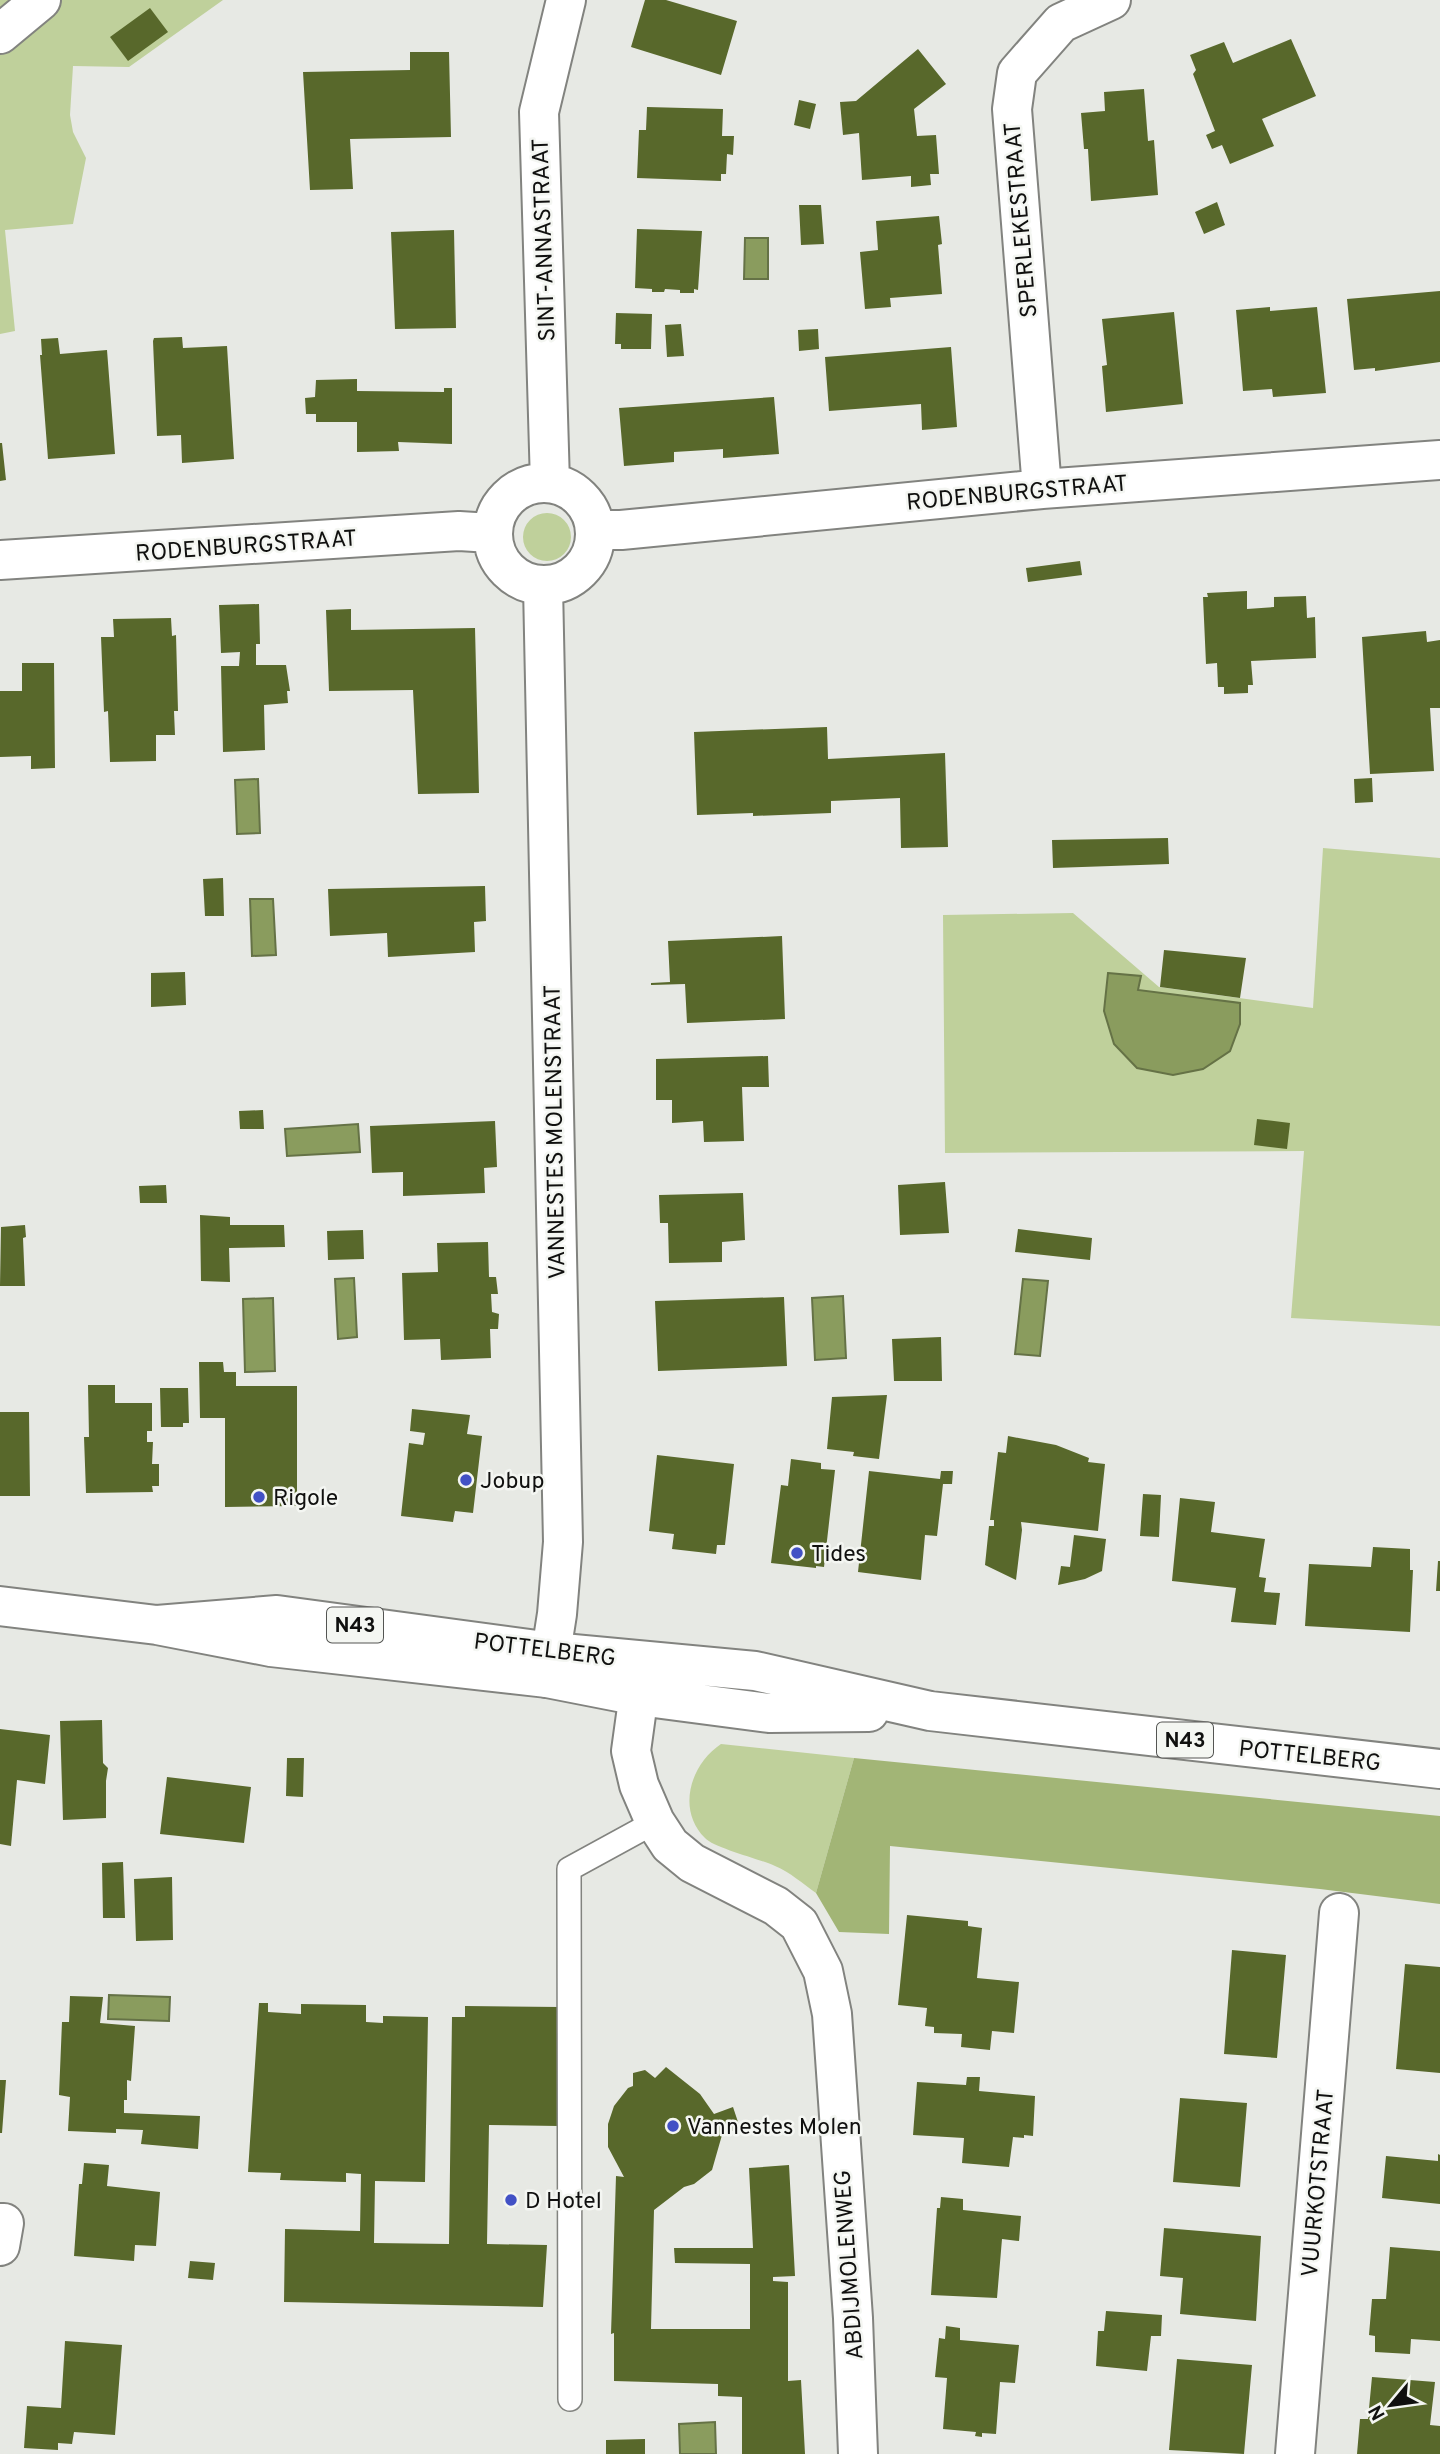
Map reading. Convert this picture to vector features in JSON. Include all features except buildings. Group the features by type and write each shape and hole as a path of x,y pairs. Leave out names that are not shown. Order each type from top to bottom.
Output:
{"street":[{"path":"0,34 41,0"},
{"name":"SINT-ANNASTRAAT","path":"550,483 539,112 566,0"},
{"name":"SPERLEKESTRAAT","path":"1042,489 1012,109 1017,73 1060,23 1111,0"},
{"name":"RODENBURGSTRAAT","path":"595,530 635,529 1042,489 1440,460"},
{"path":"537,483 550,483 578,495 590,513 595,530 595,541 589,559 573,577 561,583 543,586 520,580 501,563 496,554 492,533 500,507 510,495 524,486 537,483"},
{"name":"RODENBURGSTRAAT","path":"0,560 459,531 492,533"},
{"name":"VANNESTES MOLENSTRAAT","path":"543,586 563,1542 549,1665"},
{"name":"POTTELBERG","path":"0,1606 157,1625 271,1647 549,1665 641,1678 769,1713 930,1712 1440,1769"},
{"name":"ABDIJMOLENWEG","path":"641,1678 631,1751 639,1785 670,1845 692,1863 776,1906 799,1924 823,1970 833,2028 853,2318 858,2454"},
{"name":"VUURKOTSTRAAT","path":"1295,2454 1339,1913"},
{"path":"0,2223 4,2223 0,2246"}],"lane":[{"path":"570,2399 569,1869 656,1822"}],"shaded area":[{"path":"0,0 223,0 129,67 73,66 70,115 73,132 86,158 73,224 5,230 15,331 0,334"},
{"path":"745,238 768,238 768,279 744,279"},
{"path":"547,513 564,520 571,537 564,554 547,561 530,554 523,537 530,520"},
{"path":"258,779 260,833 237,834 235,780"},
{"path":"1323,848 1440,858 1440,1326 1291,1318 1304,1151 945,1153 943,915 1073,913 1159,987 1313,1008"},
{"path":"250,899 273,899 276,955 252,956"},
{"path":"1108,973 1141,976 1138,990 1240,1003 1240,1024 1230,1051 1203,1069 1173,1075 1137,1068 1114,1044 1104,1011"},
{"path":"358,1124 360,1152 287,1156 285,1129"},
{"path":"354,1278 357,1337 338,1339 335,1279"},
{"path":"1023,1279 1048,1281 1040,1356 1015,1354"},
{"path":"843,1296 846,1358 815,1360 812,1298"},
{"path":"273,1298 275,1371 245,1372 243,1299"},
{"path":"721,1744 854,1758 816,1893 781,1869 710,1842 696,1826 689,1801 691,1788 702,1763"},
{"path":"854,1758 1440,1816 1440,1904 1320,1889 890,1846 889,1934 839,1932 816,1893"},
{"path":"109,1995 170,1997 169,2021 108,2019"},
{"path":"715,2422 716,2454 680,2454 679,2424"}],"place":[{"name":"Jobup","path":"466,1480"},
{"name":"Rigole","path":"259,1497"},
{"name":"Tides","path":"797,1553"},
{"name":"Vannestes Molen","path":"673,2126"},
{"name":"D Hotel","path":"511,2200"}]}
